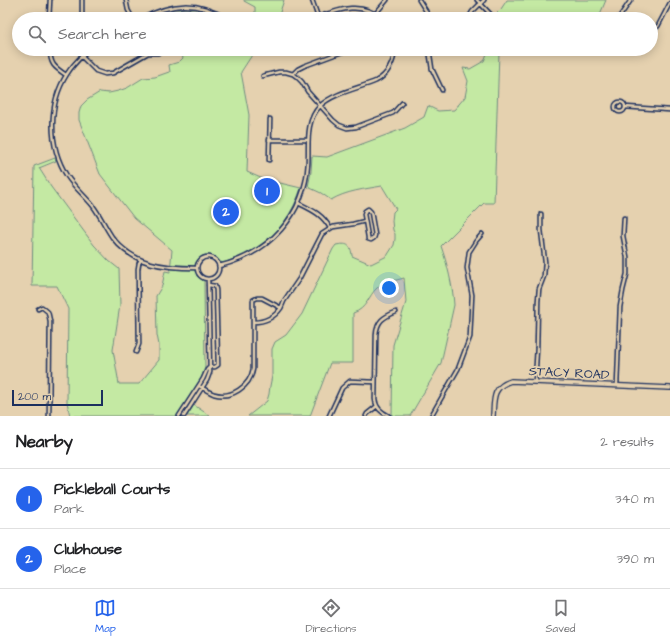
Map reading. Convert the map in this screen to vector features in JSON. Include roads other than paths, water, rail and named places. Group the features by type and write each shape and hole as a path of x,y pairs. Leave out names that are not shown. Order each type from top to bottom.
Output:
{"main road":[{"name":"STACY ROAD","path":"493,416 494,396 496,392 502,385 511,381 670,388"}],"street":[{"path":"50,0 50,12"},
{"path":"82,0 82,12"},
{"path":"126,0 129,12"},
{"path":"189,0 189,5"},
{"path":"312,0 316,12"},
{"path":"377,12 386,0"},
{"path":"419,0 426,12"},
{"path":"478,0 489,12"},
{"path":"472,12 484,0"},
{"path":"623,12 631,0"},
{"path":"658,26 670,3"},
{"path":"155,12 176,5 189,5 214,12"},
{"path":"332,12 348,6 363,7 374,12"},
{"path":"50,56 52,64 66,75"},
{"path":"143,56 113,73 105,74 96,72 82,56 73,65 66,75 58,92 53,116 54,138 59,159 67,176 74,186 95,209 115,241 128,252 150,264 163,267 197,268"},
{"path":"293,74 304,66 331,56"},
{"path":"219,266 233,262 255,252 279,233 289,220 304,189 307,175 309,127 313,116 320,106 333,97 376,81 382,77 392,63 394,56"},
{"path":"430,56 432,69 442,90"},
{"path":"263,76 282,72 293,74 300,79 308,92 336,123 347,128 356,127 393,113 402,103"},
{"path":"625,107 621,112 615,108 616,104 620,102 623,103 625,107 670,110"},
{"path":"269,160 270,119"},
{"path":"269,140 308,140"},
{"path":"298,203 320,215 330,228"},
{"path":"368,209 371,212 375,235 371,240 368,238 365,222 364,212 368,209"},
{"path":"535,382 539,289 544,276 546,262 541,230 541,214"},
{"path":"617,386 620,307 626,274 627,257 623,236 624,218"},
{"path":"253,322 260,322 269,319 277,314 299,279 322,234 330,228 365,222"},
{"path":"431,416 458,369 470,337 472,295 467,268 469,252 482,234"},
{"path":"209,257 216,259 219,266 217,275 211,279 199,275 197,268 197,265 202,259 209,257"},
{"path":"136,352 139,344 138,269 141,260"},
{"path":"184,416 203,388 211,370 208,279"},
{"path":"179,416 199,386 207,370 210,367 215,367 218,365 216,288 213,285 208,285"},
{"path":"199,386 213,394 229,394 239,390 248,382 254,365 252,303 254,299 259,297 281,308"},
{"path":"38,309 42,307 48,312 50,321 49,416"},
{"path":"389,416 383,413 377,406 375,399 376,335 379,323 385,317 396,312"},
{"path":"329,416 342,388 350,381 375,382"},
{"path":"366,416 377,406"}],"place":[{"name":"Pickleball Courts","path":"267,191"},
{"name":"Clubhouse","path":"226,212"}]}
